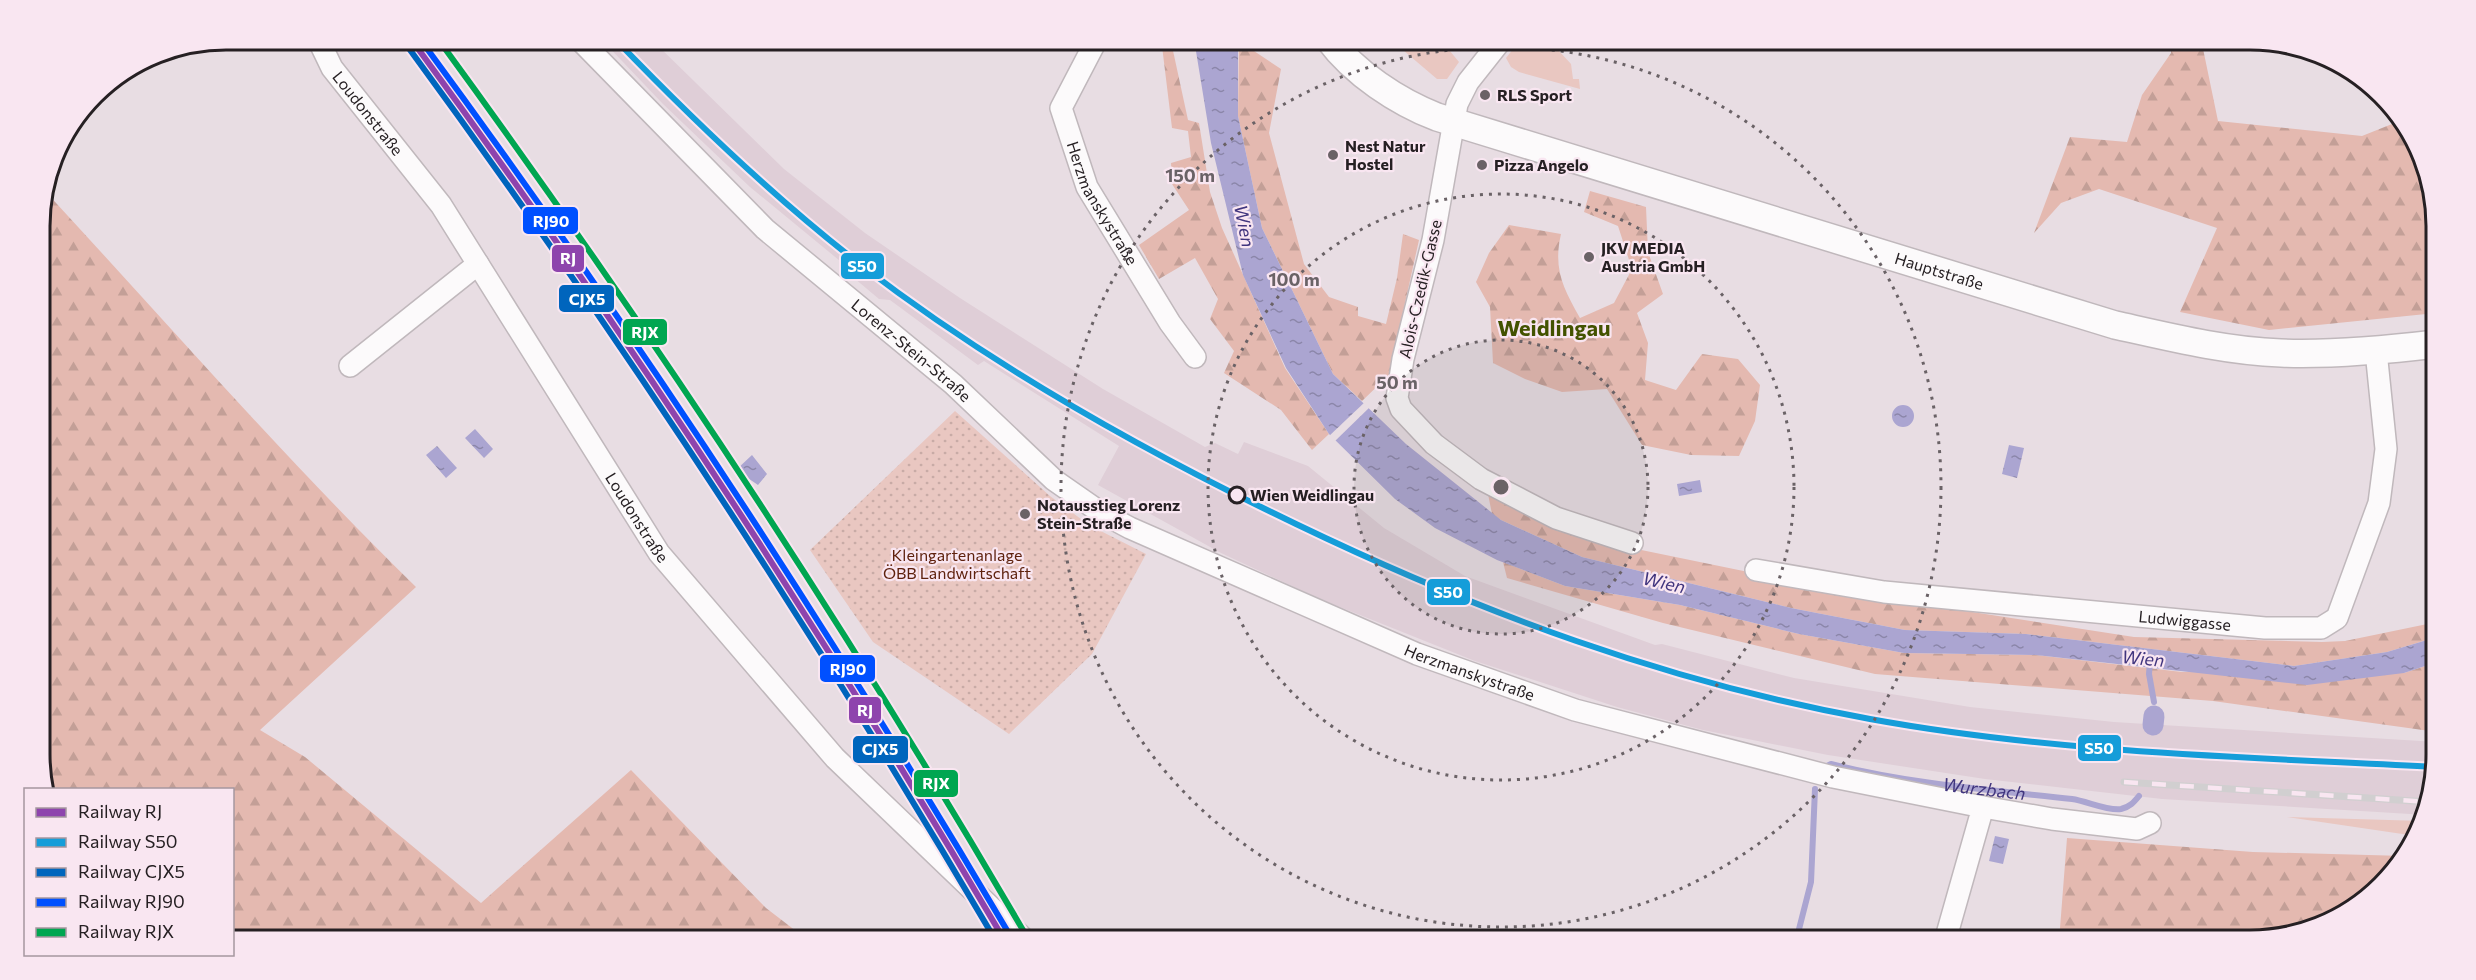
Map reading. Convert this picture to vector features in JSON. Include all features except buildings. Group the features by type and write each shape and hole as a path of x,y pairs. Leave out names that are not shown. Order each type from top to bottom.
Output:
{"main road":[{"name":"Hauptstraße","path":"1340,50 1353,64 1394,94 1425,112 1452,122 2115,325 2199,343 2265,352 2376,351 2426,345"}],"street":[{"name":"Loudonstraße","path":"323,50 332,68 441,205 659,553 835,758 1015,930"},
{"name":"Lorenz-Stein-Straße","path":"590,50 765,229 953,384 1054,480 1100,512 1155,540"},
{"name":"Herzmanskystraße","path":"1091,50 1061,108 1087,187 1170,323 1195,357"},
{"path":"1452,122 1463,91 1494,50"},
{"name":"Alois-Czedik-Gasse","path":"1452,122 1433,240 1403,359 1397,398 1401,409 1434,444 1481,479 1557,518 1632,543"},
{"path":"350,366 478,264"},
{"name":"Ludwiggasse","path":"1756,570 1884,592 2265,628 2321,628 2337,618 2379,503 2386,449 2376,351"},
{"name":"Herzmanskystraße","path":"1155,540 1417,654 1575,710 1833,777 1983,807 2052,819 2137,829 2150,823"},
{"path":"1948,930 1983,807"}],"shaded area":[{"path":"611,50 662,50 784,169 865,233 960,298 1103,389 1205,447 1215,443 1238,454 1244,442 1308,466 1384,528 1465,576 1655,645 1662,644 1794,678 1970,707 2114,722 2426,741 2425,777 2417,811 2416,814 2162,799 1985,779 1828,755 1703,730 1617,707 1475,661 1320,599 1221,553 1098,485 1119,446 984,361 978,365 890,300 879,299 854,278 851,270 750,187 663,104"}],"green space":[{"path":"1162,50 1173,50 1188,120 1199,123 1210,192 1222,228 1285,368 1329,434 1312,450 1281,410 1224,373 1234,351 1210,319 1218,299 1195,258 1159,279 1139,245 1189,210 1172,184 1171,163 1191,157 1188,131 1172,128"},
{"path":"1239,50 1252,50 1281,69 1269,133 1304,264 1329,297 1358,307 1358,316 1386,324 1397,278 1403,234 1419,240 1389,375 1362,401 1333,374 1262,228 1238,116"},
{"path":"1403,50 1449,50 1459,62 1447,79 1437,79"},
{"path":"1512,50 1558,50 1571,64 1573,79 1579,79 1580,89 1519,72 1511,67 1506,58"},
{"path":"2171,50 2203,50 2218,121 2362,136 2393,123 2413,158 2425,203 2426,314 2269,330 2180,312 2217,228 2099,189 2061,203 2034,233 2070,137 2127,142 2142,95"},
{"path":"1590,191 1646,207 1648,252 1663,294 1637,313 1648,343 1645,380 1676,390 1702,354 1738,359 1760,385 1755,421 1739,456 1691,455 1642,445 1607,389 1562,392 1525,379 1493,363 1490,307 1476,282 1489,253 1509,225 1561,234 1558,258 1561,278 1580,318 1614,303 1632,269 1618,226 1584,212"},
{"path":"52,199 274,441 416,587 260,730 305,757 481,903 631,770 766,908 795,930 234,930 234,788 53,788 50,754 50,214"},
{"name":"Kleingartenanlage ÖBB Landwirtschaft","path":"955,411 1050,496 1089,525 1146,554 1092,654 1009,734 873,642 810,550"},
{"path":"1488,494 1583,538 1855,594 2134,637 2345,641 2426,624 2426,640 2387,652 2294,666 2026,634 1905,630 1791,608 1582,557 1492,514"},
{"path":"1503,562 1565,586 1680,605 1799,634 1904,653 2036,655 2182,672 2404,673 2426,666 2426,730 2213,701 1875,674 1663,623 1507,578"},
{"path":"2287,817 2413,821 2407,835"},
{"path":"2067,838 2253,852 2394,856 2358,894 2328,912 2285,927 2262,930 2060,930"}],"water":[{"name":"Wien","path":"1196,50 1238,50 1238,116 1262,228 1333,374 1406,444 1501,520 1582,557 1791,608 1905,630 2026,634 2294,666 2387,652 2426,640 2426,666 2404,673 2307,685 2036,655 1904,653 1799,634 1680,605 1565,586 1497,560 1435,528 1395,499 1329,434 1286,368 1243,275 1211,143"},
{"path":"1903,405 1911,408 1914,416 1911,424 1903,427 1895,424 1892,416 1895,408"},
{"path":"475,429 493,449 484,458 465,438"},
{"path":"2009,445 2024,448 2017,478 2002,474"},
{"path":"437,446 457,468 446,478 426,455"},
{"path":"752,455 767,474 758,485 736,470"},
{"path":"1700,480 1702,492 1679,496 1677,484"},
{"path":"1995,836 2009,839 2003,864 1989,861"}],"pier":[{"path":"1366,401 1371,406 1333,443 1328,437"}],"waterway":[{"name":"Wurzbach","path":"2150,661 2149,674 2154,702"},
{"name":"Wurzbach","path":"2153,725 2154,716"},
{"name":"Wurzbach","path":"1825,767 1831,764 1891,777 2072,799 2115,809 2127,807 2139,796"},
{"name":"Wurzbach","path":"1799,930 1811,882 1815,789"}],"railway":[{"path":"2124,782 2420,801"}],"rail line":[{"name":"CJX5","path":"410,50 562,262 712,484 857,711 989,930"},
{"name":"RJ","path":"419,50 568,259 720,482 865,710 998,930"},
{"name":"RJ90","path":"428,50 577,258 727,480 872,707 1007,930"},
{"name":"RJX","path":"446,50 594,258 744,480 889,707 1023,930"},
{"name":"S50","path":"626,50 703,128 796,212 861,265 964,339 1071,406 1182,467 1365,556 1505,615 1648,665 1721,686 1870,719 2010,739 2151,752 2425,767"}],"place":[{"name":"RLS Sport","path":"1485,95"},
{"name":"Nest Natur Hostel","path":"1333,155"},
{"name":"Pizza Angelo","path":"1482,165"},
{"name":"JKV MEDIA Austria GmbH","path":"1589,257"},
{"name":"Wien Weidlingau","path":"1237,495"},
{"name":"Notausstieg Lorenz Stein-Straße","path":"1025,514"}],"district":[{"name":"Weidlingau","path":"1554,328"}]}
